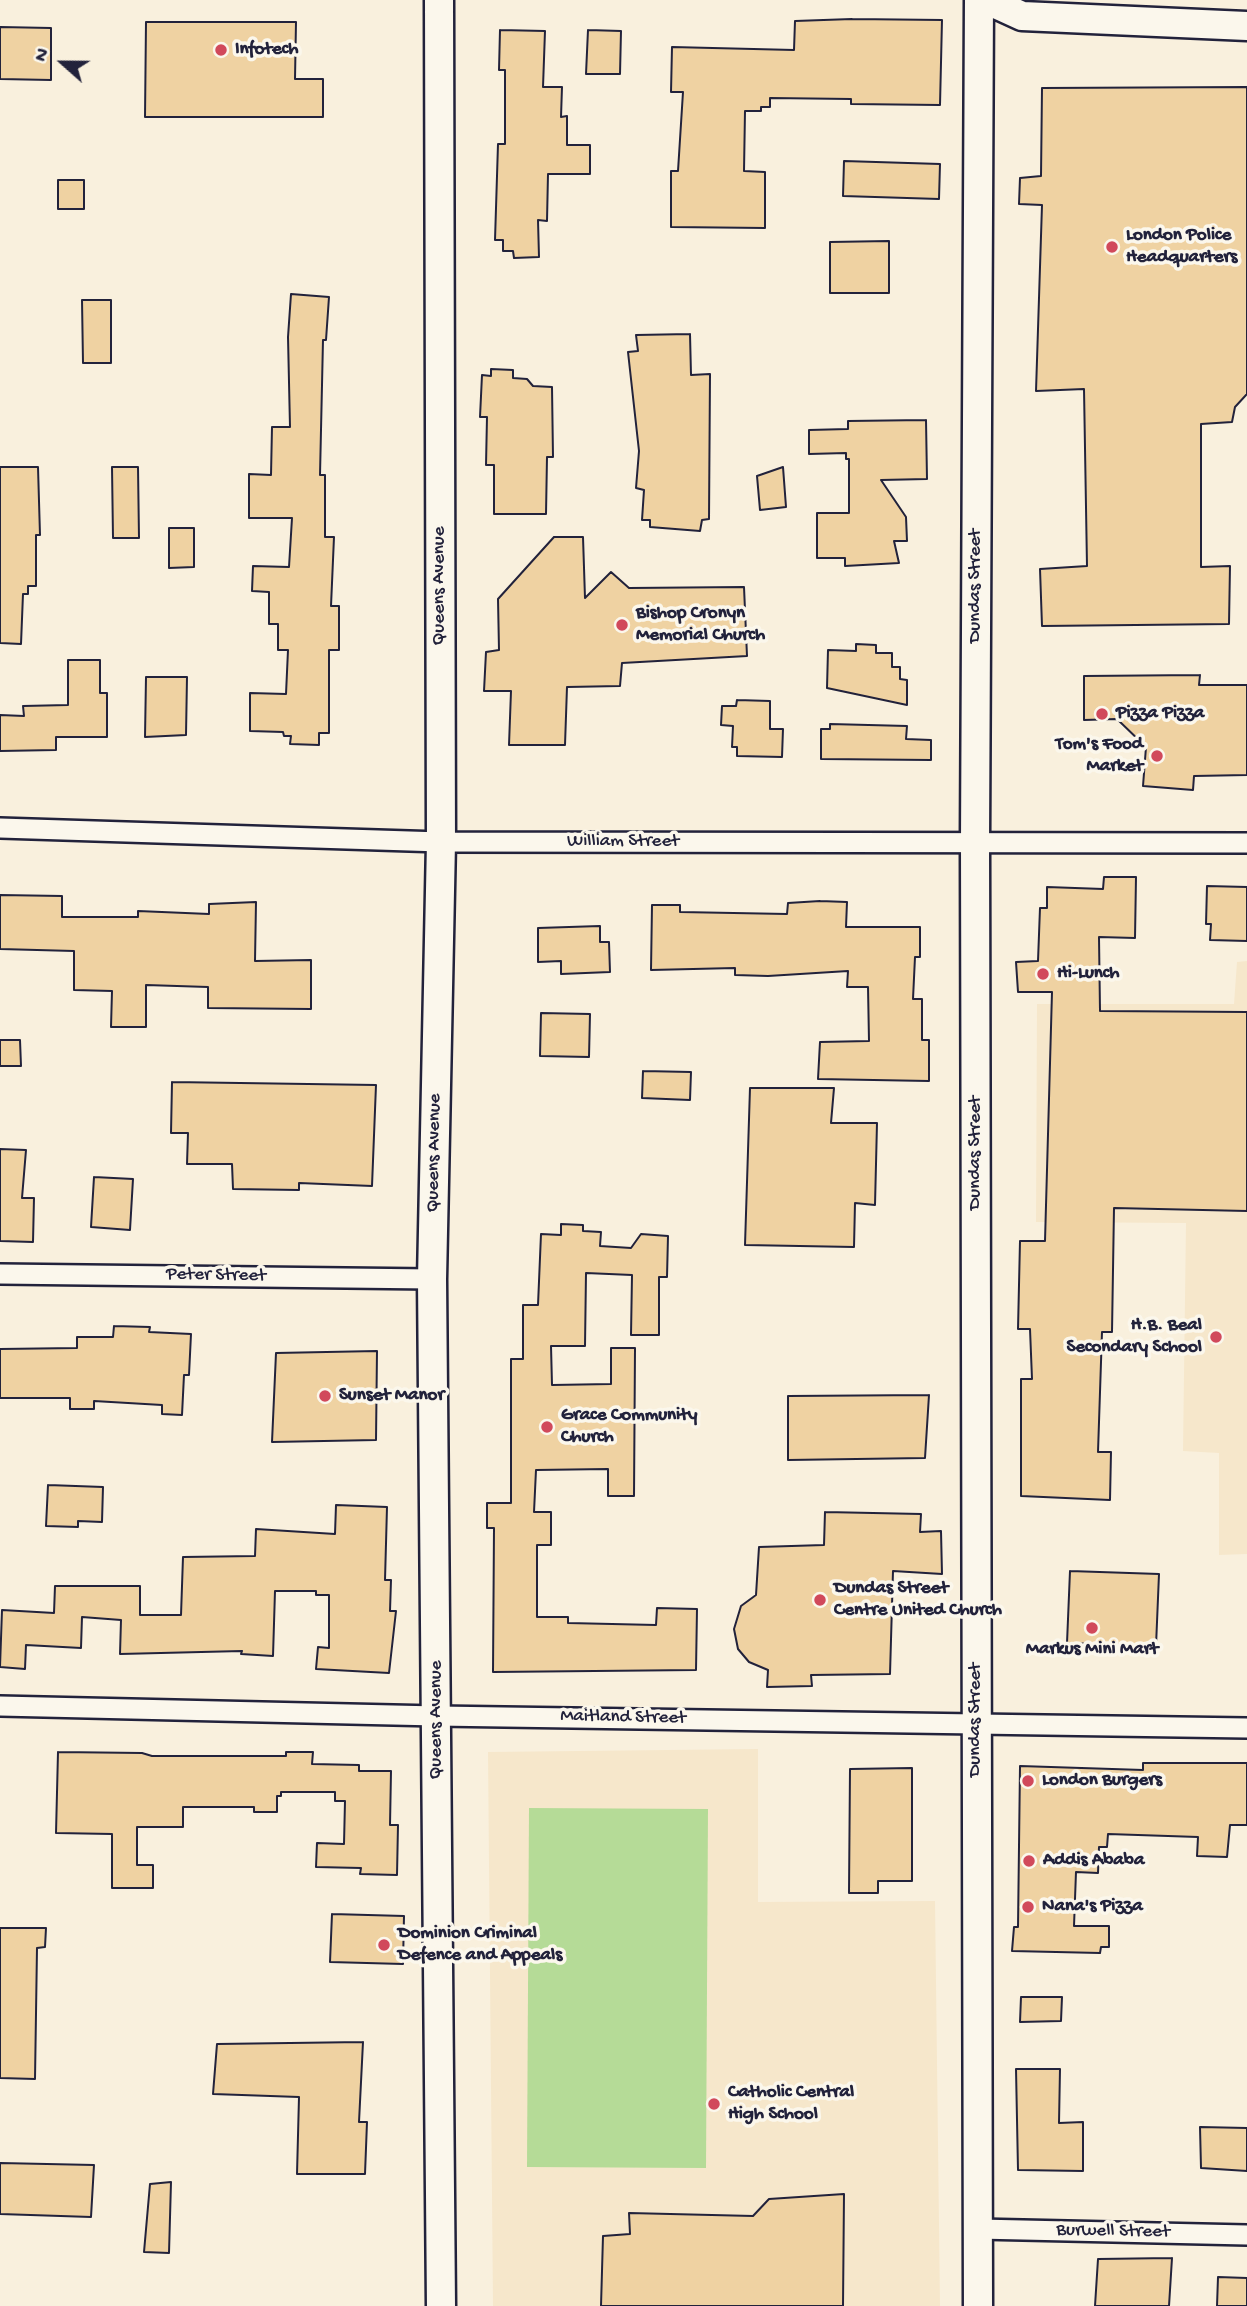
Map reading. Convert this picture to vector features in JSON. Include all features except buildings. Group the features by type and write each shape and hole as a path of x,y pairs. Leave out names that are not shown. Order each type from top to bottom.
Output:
{"main road":[{"name":"Queens Avenue","path":"439,0 441,842 432,1279 441,2306"},
{"name":"Dundas Street","path":"978,2306 975,841 979,0"},
{"path":"987,0 1022,16 1247,26"}],"street":[{"name":"William Street","path":"0,828 441,842 1247,843"},
{"name":"Peter Street","path":"0,1274 432,1279"},
{"name":"Maitland Street","path":"0,1706 437,1716 1247,1728"},
{"name":"Burwell Street","path":"978,2230 1247,2235"}],"shaded area":[{"name":"H.B. Beal Secondary School","path":"1247,961 1247,1554 1219,1555 1219,1453 1183,1451 1186,1223 1036,1222 1037,1004 1234,1004 1237,962"},
{"name":"Catholic Central High School","path":"758,1749 758,1902 935,1901 940,2306 493,2306 488,1752"}],"green space":[{"path":"529,1808 708,1809 706,2168 527,2167"}],"place":[{"name":"Infotech","path":"221,50"},
{"name":"London Police Headquarters","path":"1112,247"},
{"name":"Bishop Cronyn Memorial Church","path":"622,625"},
{"name":"Pizza Pizza","path":"1102,714"},
{"name":"Tom's Food Market","path":"1157,756"},
{"name":"Hi-Lunch","path":"1043,974"},
{"name":"H.B. Beal Secondary School","path":"1216,1337"},
{"name":"Sunset Manor","path":"325,1396"},
{"name":"Grace Community Church","path":"547,1427"},
{"name":"Dundas Street Centre United Church","path":"820,1600"},
{"name":"Markus Mini Mart","path":"1092,1628"},
{"name":"London Burgers","path":"1028,1781"},
{"name":"Addis Ababa","path":"1029,1861"},
{"name":"Nana's Pizza","path":"1028,1907"},
{"name":"Dominion Criminal Defence and Appeals","path":"384,1945"},
{"name":"Catholic Central High School","path":"714,2104"}]}
